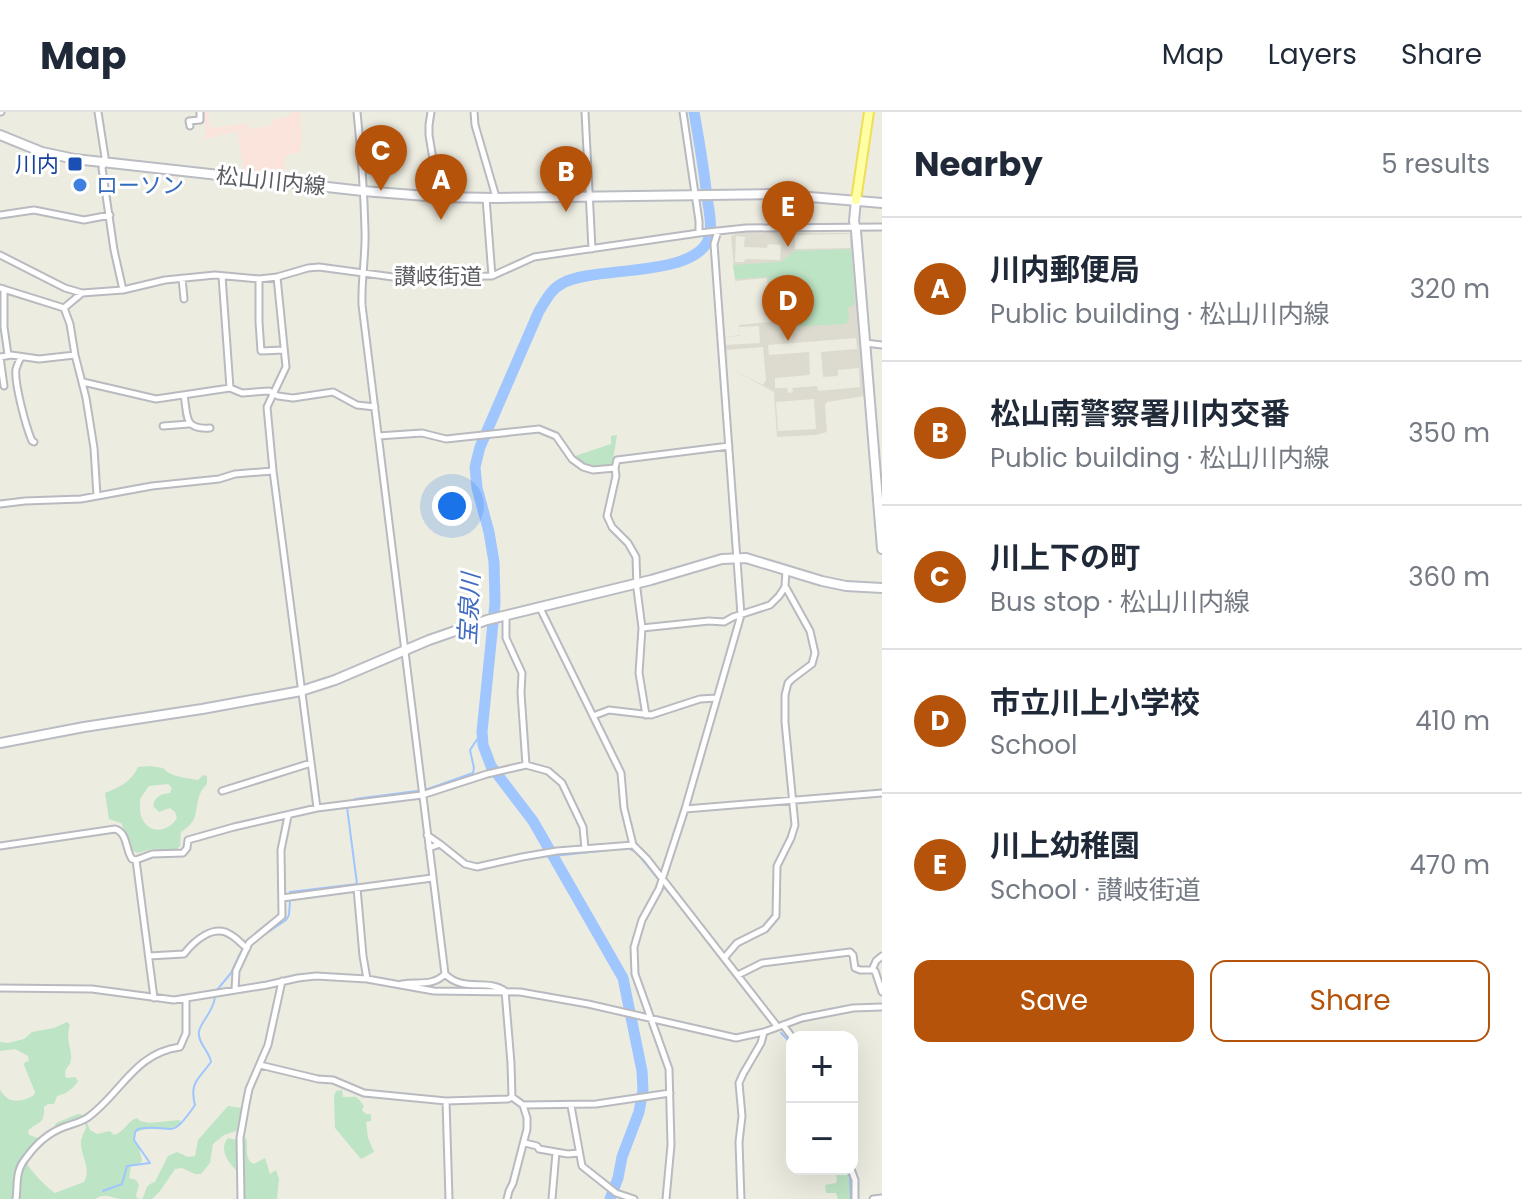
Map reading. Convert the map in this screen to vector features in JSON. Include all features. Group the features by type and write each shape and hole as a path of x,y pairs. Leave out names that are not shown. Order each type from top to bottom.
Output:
{"main road":[{"path":"856,200 866,112"}],"street":[{"path":"98,112 105,157 102,168 123,290"},
{"path":"190,126 189,121 200,120 200,112"},
{"path":"357,112 365,231 362,305 445,974 459,984 500,987 505,991 512,1097"},
{"path":"431,112 429,135 439,197"},
{"path":"474,112 496,198"},
{"path":"585,112 592,249"},
{"path":"683,112 700,233"},
{"name":"松山川内線","path":"0,135 42,152 75,159 439,197 774,194 882,203"},
{"path":"486,198 492,276"},
{"path":"856,200 854,221 879,474 882,549"},
{"path":"0,215 40,210 84,220 110,215"},
{"name":"讃岐街道","path":"82,293 123,290 182,278 222,276 259,279 319,267 393,277 492,276 534,257 700,233 746,228 882,227"},
{"path":"666,1199 671,1145 668,1063 635,974 633,954 642,920 656,898 685,809 741,615 714,247 716,231"},
{"path":"0,255 82,293"},
{"path":"222,276 230,388"},
{"path":"277,277 286,367 267,407 267,414 317,808"},
{"path":"182,278 184,299"},
{"path":"259,279 261,351 284,350"},
{"path":"8,355 2,288 64,308"},
{"path":"64,308 82,293"},
{"path":"64,308 83,382 94,448 97,496"},
{"path":"865,343 882,345"},
{"path":"4,386 0,357 8,355 39,359 75,355"},
{"path":"21,357 16,367 17,381 34,442"},
{"path":"83,382 156,399 230,388 242,393 269,391 293,398 333,392 357,405 375,407"},
{"path":"184,395 189,424"},
{"path":"163,426 189,424 199,429 210,428"},
{"path":"378,436 422,433 446,439 539,429 556,436 572,459 583,467 593,470 615,468"},
{"path":"646,715 639,673 642,628 637,564 633,549 608,520 617,460 729,446"},
{"path":"0,504 81,499 152,486 273,471"},
{"path":"0,743 301,691 487,620 713,561 737,557 756,560 834,584 882,588"},
{"path":"642,628 724,622 770,605 785,586 786,570"},
{"path":"725,957 737,943 765,929 776,916 777,866 795,825 785,695 788,683 812,664 815,653 810,631 785,586"},
{"path":"539,606 621,773 624,808 633,845 786,1032"},
{"path":"503,616 506,638 522,673 526,765"},
{"path":"593,716 609,710 646,715 700,699 717,698"},
{"path":"222,791 311,763"},
{"path":"0,846 115,829 121,832 132,859 152,854 183,853 188,840 234,827 317,808 422,795 500,770 526,765 548,771 565,788 583,827 585,849"},
{"path":"685,809 882,793"},
{"path":"235,990 236,971 247,948 253,939 282,916 281,850 288,816"},
{"path":"427,835 471,867 557,851 633,845"},
{"path":"429,848 440,844"},
{"path":"136,860 154,998"},
{"path":"282,898 432,878"},
{"path":"357,888 367,979"},
{"path":"149,956 184,954 200,937 214,932 230,933 247,948"},
{"path":"738,975 762,963 847,952 853,955 857,970 872,970"},
{"path":"872,970 882,956"},
{"path":"872,970 882,992"},
{"path":"397,985 433,983 445,974"},
{"path":"0,988 92,989 174,1000 316,976 367,979 434,991 505,991 574,1002 736,1038 802,1018 867,1006 882,1007"},
{"path":"241,1199 240,1138 249,1089 268,1045 282,981"},
{"path":"16,1199 17,1170 42,1140 50,1133 86,1119 148,1058 180,1047 186,1033 186,999"},
{"path":"741,1199 739,1142 742,1116 739,1083 764,1032"},
{"path":"260,1065 333,1080 364,1093 446,1101 512,1097"},
{"path":"512,1097 523,1105 571,1106 670,1093"},
{"path":"446,1101 449,1199"},
{"path":"507,1199 525,1143 527,1118 523,1105"},
{"path":"571,1106 583,1168 613,1191 634,1199"},
{"path":"525,1143 539,1149 579,1153"},
{"path":"552,1199 556,1152"},
{"path":"853,1175 855,1199"},
{"path":"873,1199 882,1198"}],"shaded area":[{"path":"204,112 208,112 211,128 248,123 249,129 271,126 271,120 290,116 290,112 300,112 300,152 285,156 284,175 244,171 237,131 204,139"},
{"path":"741,232 852,233 864,396 827,402 827,432 777,437 774,392 728,367 725,337 740,335 726,337 726,345 760,343 759,326 739,325 775,319 774,302 769,302 767,278 735,281 731,236","holes":["850,234 850,248 795,249 795,235","736,236 745,237 744,247 781,245 780,260 745,259 744,262 735,262","769,276 844,324 776,317 774,300 771,299","856,338 857,349 821,352 823,377 838,376 838,370 859,368 860,387 818,391 817,386 792,388 793,392 788,393 787,388 775,388 775,378 810,375 809,352 769,355 768,345","763,347 766,380 763,385 728,367 727,350","814,399 816,429 778,431 776,402"]}],"green space":[{"path":"851,249 855,304 848,308 849,320 845,324 780,327 774,300 771,300 769,277 735,279 733,265 781,262 795,251"},
{"path":"617,435 612,466 592,466 575,456 611,444 611,436"},
{"path":"138,767 163,768 174,775 198,780 203,775 207,776 194,819 181,832 180,846 176,850 133,851 121,823 109,819 105,793 132,777","holes":["168,784 172,788 170,793 157,798 153,806 159,812 170,808 177,818 170,826 160,830 150,828 142,818 140,799 149,786"]},
{"path":"67,1022 70,1025 71,1059 65,1071 66,1078 75,1077 78,1081 69,1091 57,1096 54,1104 44,1107 42,1120 28,1131 29,1135 40,1141 26,1162 55,1193 84,1182 87,1172 81,1146 85,1124 57,1131 54,1128 56,1123 78,1114 84,1115 90,1130 97,1134 110,1131 114,1135 137,1118 149,1123 180,1120 181,1124 176,1127 136,1132 134,1140 142,1160 140,1164 131,1166 129,1178 139,1185 136,1195 140,1199 104,1196 95,1199 0,1199 0,1089 6,1097 15,1101 29,1098 35,1092 24,1065 29,1061 28,1056 15,1049 0,1051 0,1042 24,1039 32,1032"},
{"path":"342,1090 343,1097 357,1098 364,1106 362,1110 371,1114 371,1121 366,1122 374,1152 361,1159 335,1128 334,1096 336,1091"},
{"path":"228,1106 242,1108 239,1130 224,1135 213,1144 210,1163 201,1174 175,1169 152,1199 142,1199 168,1156 177,1152 188,1157 195,1156 198,1140"},
{"path":"228,1138 246,1138 247,1156 251,1162 254,1164 265,1158 270,1174 276,1170 279,1179 277,1199 244,1199 243,1176 225,1153"},
{"path":"836,1175 848,1175 851,1199 838,1199 836,1193 826,1193 825,1185 837,1181"}],"waterway":[{"name":"宝泉川","path":"610,1199 639,1112 642,1071 623,978 533,821 491,766 483,745 495,603 494,562 475,467 480,447 539,311 555,288 578,278 668,265 687,259 702,249 710,235 710,221 694,112"},
{"path":"425,790 473,773 470,750 482,732"},
{"path":"355,799 417,791"},
{"path":"290,894 357,884 347,807 356,806"},
{"path":"553,856 628,848 637,853 659,880"},
{"path":"665,888 676,901"},
{"path":"255,941 286,920 290,900"},
{"path":"217,990 231,973 240,954"},
{"path":"103,1191 122,1184 127,1166 150,1163 134,1140 138,1129 175,1128 195,1105 194,1086 211,1062 199,1032 215,997"},
{"path":"781,1033 786,1038"},
{"path":"849,1175 851,1199"}],"place":[{"name":"川内","path":"75,164"},
{"name":"ローソン","path":"80,185"},
{"name":"川上下の町","path":"381,191"},
{"name":"松山南警察署川内交番","path":"566,212"},
{"name":"川内郵便局","path":"441,220"},
{"name":"川上幼稚園","path":"788,247"},
{"name":"市立川上小学校","path":"788,341"}]}
